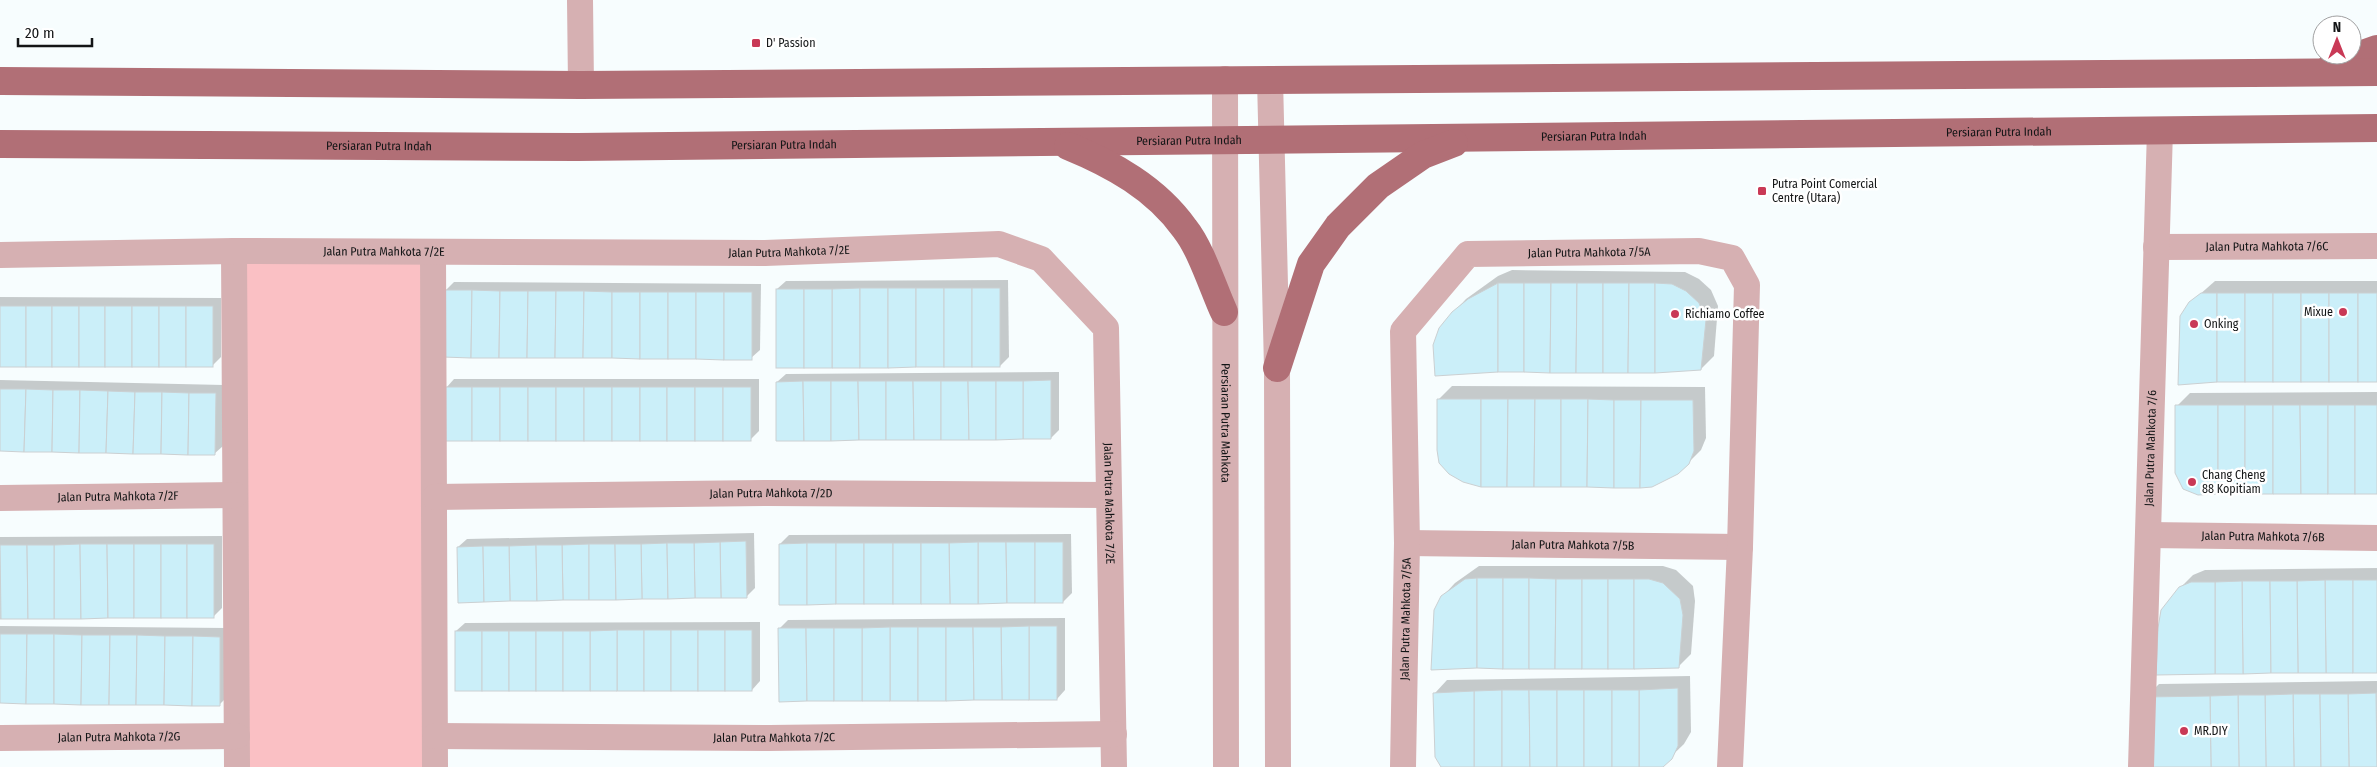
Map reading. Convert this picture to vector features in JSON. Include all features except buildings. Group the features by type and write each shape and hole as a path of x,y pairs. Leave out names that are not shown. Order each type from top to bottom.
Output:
{"main road":[{"path":"2312,72 2377,48"},
{"path":"0,81 581,85 2377,72"},
{"name":"Persiaran Putra Indah","path":"0,144 578,147 1054,140 1273,140 2377,128"},
{"path":"1277,368 1311,264 1338,226 1378,186 1423,155 1467,138"},
{"path":"1054,140 1100,159 1144,186 1166,206 1186,229 1224,312"}],"street":[{"path":"580,0 581,85"},
{"name":"Persiaran Putra Mahkota","path":"1225,79 1226,767"},
{"path":"1270,79 1273,140 1277,368 1278,767"},
{"name":"Jalan Putra Mahkota 7/6","path":"2140,767 2160,130"},
{"name":"Jalan Putra Mahkota 7/2E","path":"0,255 234,252 765,253 999,244 1041,259 1106,328 1114,767"},
{"name":"Jalan Putra Mahkota 7/6C","path":"2156,246 2377,246"},
{"name":"Jalan Putra Mahkota 7/5A","path":"1403,767 1407,543 1403,331 1468,254 1699,251 1732,258 1747,285 1740,547 1730,767"},
{"path":"234,252 237,767"},
{"path":"433,252 435,767"},
{"name":"Jalan Putra Mahkota 7/2D","path":"434,497 768,493 1108,495"},
{"name":"Jalan Putra Mahkota 7/2F","path":"0,498 235,495"},
{"name":"Jalan Putra Mahkota 7/6B","path":"2148,535 2377,538"},
{"name":"Jalan Putra Mahkota 7/5B","path":"1407,543 1740,547"},
{"name":"Jalan Putra Mahkota 7/2C","path":"435,736 769,738 1114,734"},
{"name":"Jalan Putra Mahkota 7/2G","path":"0,738 237,736"}],"shaded area":[{"path":"239,262 425,263 427,767 246,767"}],"place":[{"name":"D' Passion","path":"756,43"},
{"name":"Putra Point Comercial Centre (Utara)","path":"1762,191"},
{"name":"Mixue","path":"2343,312"},
{"name":"Richiamo Coffee","path":"1675,314"},
{"name":"Onking","path":"2194,324"},
{"name":"Chang Cheng 88 Kopitiam","path":"2192,482"},
{"name":"MR.DIY","path":"2184,731"}]}
